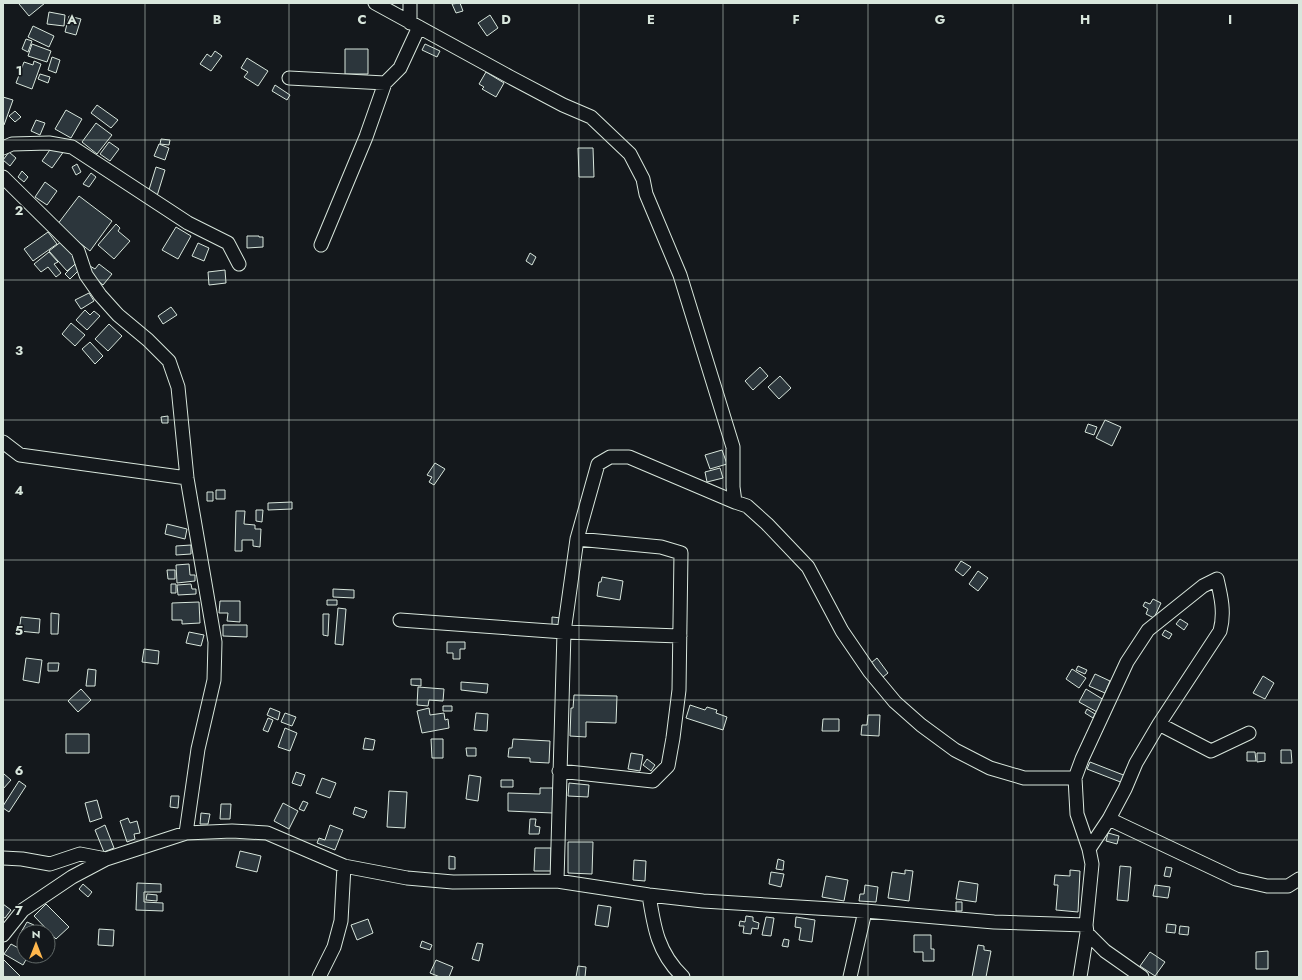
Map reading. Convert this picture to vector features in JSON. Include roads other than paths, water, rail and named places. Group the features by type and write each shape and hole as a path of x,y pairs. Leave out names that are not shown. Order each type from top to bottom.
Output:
{"street":[{"path":"375,3 563,105 591,117 630,154 643,179 646,194 680,275 733,447 733,487 735,502"},
{"path":"321,245 366,137 385,83 400,68 414,25 410,3"},
{"path":"289,78 385,83"},
{"path":"3,148 12,144 49,143 72,147 188,222 228,243 239,264"},
{"path":"3,177 78,251 86,275 118,315 169,360 178,387 187,478 215,642 214,680 198,749 186,833"},
{"path":"3,442 20,455 187,478"},
{"path":"557,881 564,632 577,540 598,464 610,457 629,457 747,506 767,524 808,567 842,632 870,672 896,702 921,725 955,750 990,768 1024,778 1075,778"},
{"path":"559,771 653,781 668,766 679,690 681,553 661,548 577,540"},
{"path":"1080,977 1092,864 1089,849 1077,814 1075,778 1082,759 1127,662 1148,630 1203,586 1217,579 1222,597 1223,621 1220,631 1159,724 1136,763 1125,789 1109,819 1089,849"},
{"path":"400,620 564,632 680,636"},
{"path":"1159,724 1211,751 1249,733"},
{"path":"1109,819 1236,879 1267,886 1288,886 1299,879"},
{"path":"3,935 23,910 72,877 106,859 186,833 232,831 267,833 344,866 407,878 445,881 557,881 649,895 710,902 864,911 1086,929 1105,951 1142,977"},
{"path":"3,858 22,859 50,864 80,854 106,859"},
{"path":"319,977 334,947 341,921 344,866"},
{"path":"649,895 654,929 663,952 683,977"},
{"path":"850,977 864,911"}]}
